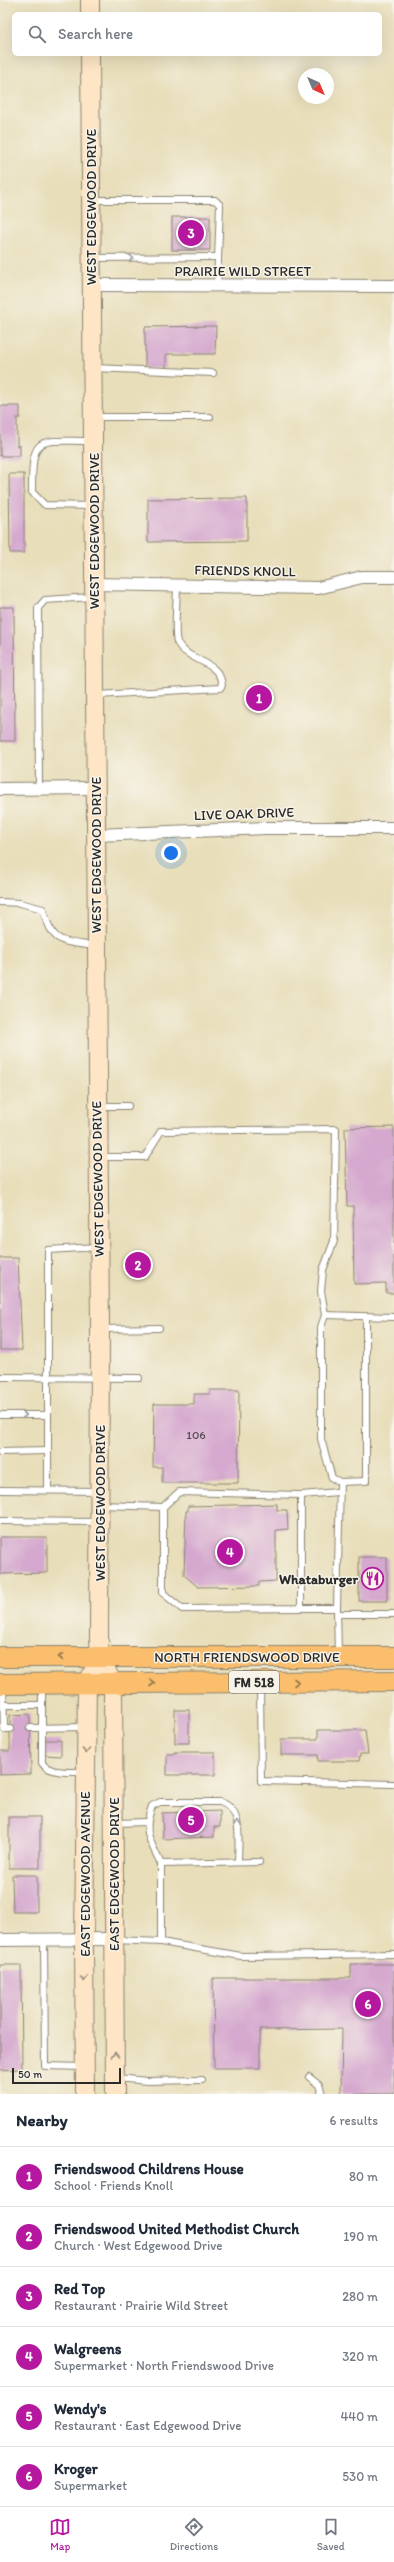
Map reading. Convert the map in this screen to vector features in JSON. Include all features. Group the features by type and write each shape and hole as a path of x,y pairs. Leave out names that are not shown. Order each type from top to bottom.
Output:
{"main road":[{"path":"90,0 90,12"},
{"name":"WEST EDGEWOOD DRIVE","path":"90,56 97,1106 99,1157 100,1657"},
{"name":"FM 518","path":"0,1657 100,1657"},
{"name":"NORTH FRIENDSWOOD DRIVE","path":"100,1657 394,1657"},
{"name":"EAST EDGEWOOD DRIVE","path":"100,1657 113,1684 115,2086"},
{"name":"EAST EDGEWOOD AVENUE","path":"85,2094 84,1940 86,1684 100,1657"},
{"name":"NORTH FRIENDSWOOD DRIVE","path":"113,1684 394,1681"},
{"name":"FM 518","path":"1,1684 113,1684"}],"street":[{"name":"PRAIRIE WILD STREET","path":"92,285 394,286"},
{"name":"FRIENDS KNOLL","path":"94,590 177,585 318,588 362,578 394,577"},
{"path":"0,789 95,788"},
{"name":"LIVE OAK DRIVE","path":"96,835 266,828 394,828"},
{"path":"0,1940 114,1940"}],"lane":[{"path":"91,200 215,200 220,205 217,286"},
{"path":"92,258 218,257"},
{"path":"92,368 213,373"},
{"path":"93,417 210,417"},
{"path":"93,441 47,441 37,446 32,459 32,492 45,505 93,506"},
{"path":"95,695 220,688 222,685 221,677 215,667 186,654 177,641 177,585"},
{"path":"39,788 38,608 46,600 94,590"},
{"path":"0,902 36,906 44,909 53,935 60,940 96,946"},
{"path":"97,1106 128,1106"},
{"path":"99,1157 145,1157 161,1131 336,1128 334,1241 321,1278 325,1315 321,1327 321,1439 332,1478 340,1482 366,1481 366,1317"},
{"path":"48,1490 48,1250 99,1247"},
{"path":"325,1315 394,1317"},
{"path":"100,1329 159,1328"},
{"path":"0,1378 139,1378"},
{"path":"0,1415 48,1415"},
{"path":"0,1452 48,1451"},
{"path":"338,1657 338,1492 340,1482"},
{"path":"0,1490 48,1490 99,1506"},
{"path":"0,1521 99,1506 163,1507 179,1492 301,1495 338,1492"},
{"path":"300,1608 301,1495"},
{"path":"163,1507 163,1593 182,1609 300,1608 394,1614"},
{"path":"260,1682 261,1781 394,1784"},
{"path":"1,1684 4,1729 10,1729"},
{"path":"42,1684 40,1758 44,1766 86,1772"},
{"path":"3,1704 41,1705"},
{"path":"30,1728 86,1727"},
{"path":"161,1942 161,1864 150,1842 146,1822 152,1806 160,1802 220,1802 228,1804 234,1810 237,1818 238,1862"},
{"path":"114,1823 146,1822"},
{"path":"161,1864 259,1862"},
{"path":"44,1940 45,2066 85,2067"},
{"path":"114,1940 161,1942 241,1956 394,1954"},
{"path":"309,2077 319,2084 322,2094"},
{"path":"115,2086 147,2081 202,2080"}],"building":[{"path":"172,217 210,217 210,250 172,250"},
{"path":"216,326 215,354 166,354 166,368 145,368 145,327"},
{"path":"0,406 20,406 20,418 17,418 17,446 20,445 20,456 0,456"},
{"path":"9,474 24,474 24,553 10,553"},
{"path":"247,498 247,541 148,542 148,499"},
{"path":"0,607 14,607 15,741 0,741"},
{"path":"394,1127 394,1293 386,1293 386,1283 354,1284 353,1206 347,1206 345,1128"},
{"path":"0,1258 18,1258 22,1350 0,1350"},
{"path":"210,1390 239,1390 238,1483 162,1483 162,1467 153,1467 154,1404 194,1404 194,1394 210,1394"},
{"path":"277,1504 277,1510 287,1510 288,1529 276,1530 276,1581 259,1582 259,1586 198,1587 184,1575 186,1511 188,1511 188,1506"},
{"path":"0,1537 47,1537 47,1573 0,1574"},
{"name":"Whataburger","path":"359,1557 387,1557 387,1601 359,1601"},
{"path":"175,1710 189,1710 189,1743 175,1743"},
{"path":"30,1714 31,1774 0,1775 0,1751 10,1751 10,1715"},
{"path":"318,1730 365,1730 368,1754 360,1754 359,1761 318,1761 318,1755 281,1755 281,1739 318,1739"},
{"path":"45,1740 61,1740 61,1756 45,1755"},
{"path":"174,1752 215,1752 215,1775 167,1775 167,1754 174,1754"},
{"path":"220,1811 220,1827 214,1827 214,1837 163,1839 162,1813"},
{"path":"9,1817 40,1817 40,1868 9,1868"},
{"path":"12,1875 37,1875 37,1912 13,1912"},
{"path":"351,1964 394,1964 394,2094 341,2094 342,2029 260,2030 260,2068 214,2068 213,1978 351,1978"},
{"path":"0,1965 21,1965 22,2069 0,2070"}],"place":[{"name":"Red Top","path":"191,233"},
{"name":"Friendswood Childrens House","path":"259,698"},
{"name":"Friendswood United Methodist Church","path":"138,1265"},
{"name":"Walgreens","path":"230,1552"},
{"name":"Whataburger","path":"373,1579"},
{"name":"Wendy's","path":"191,1820"},
{"name":"Kroger","path":"368,2004"}]}
